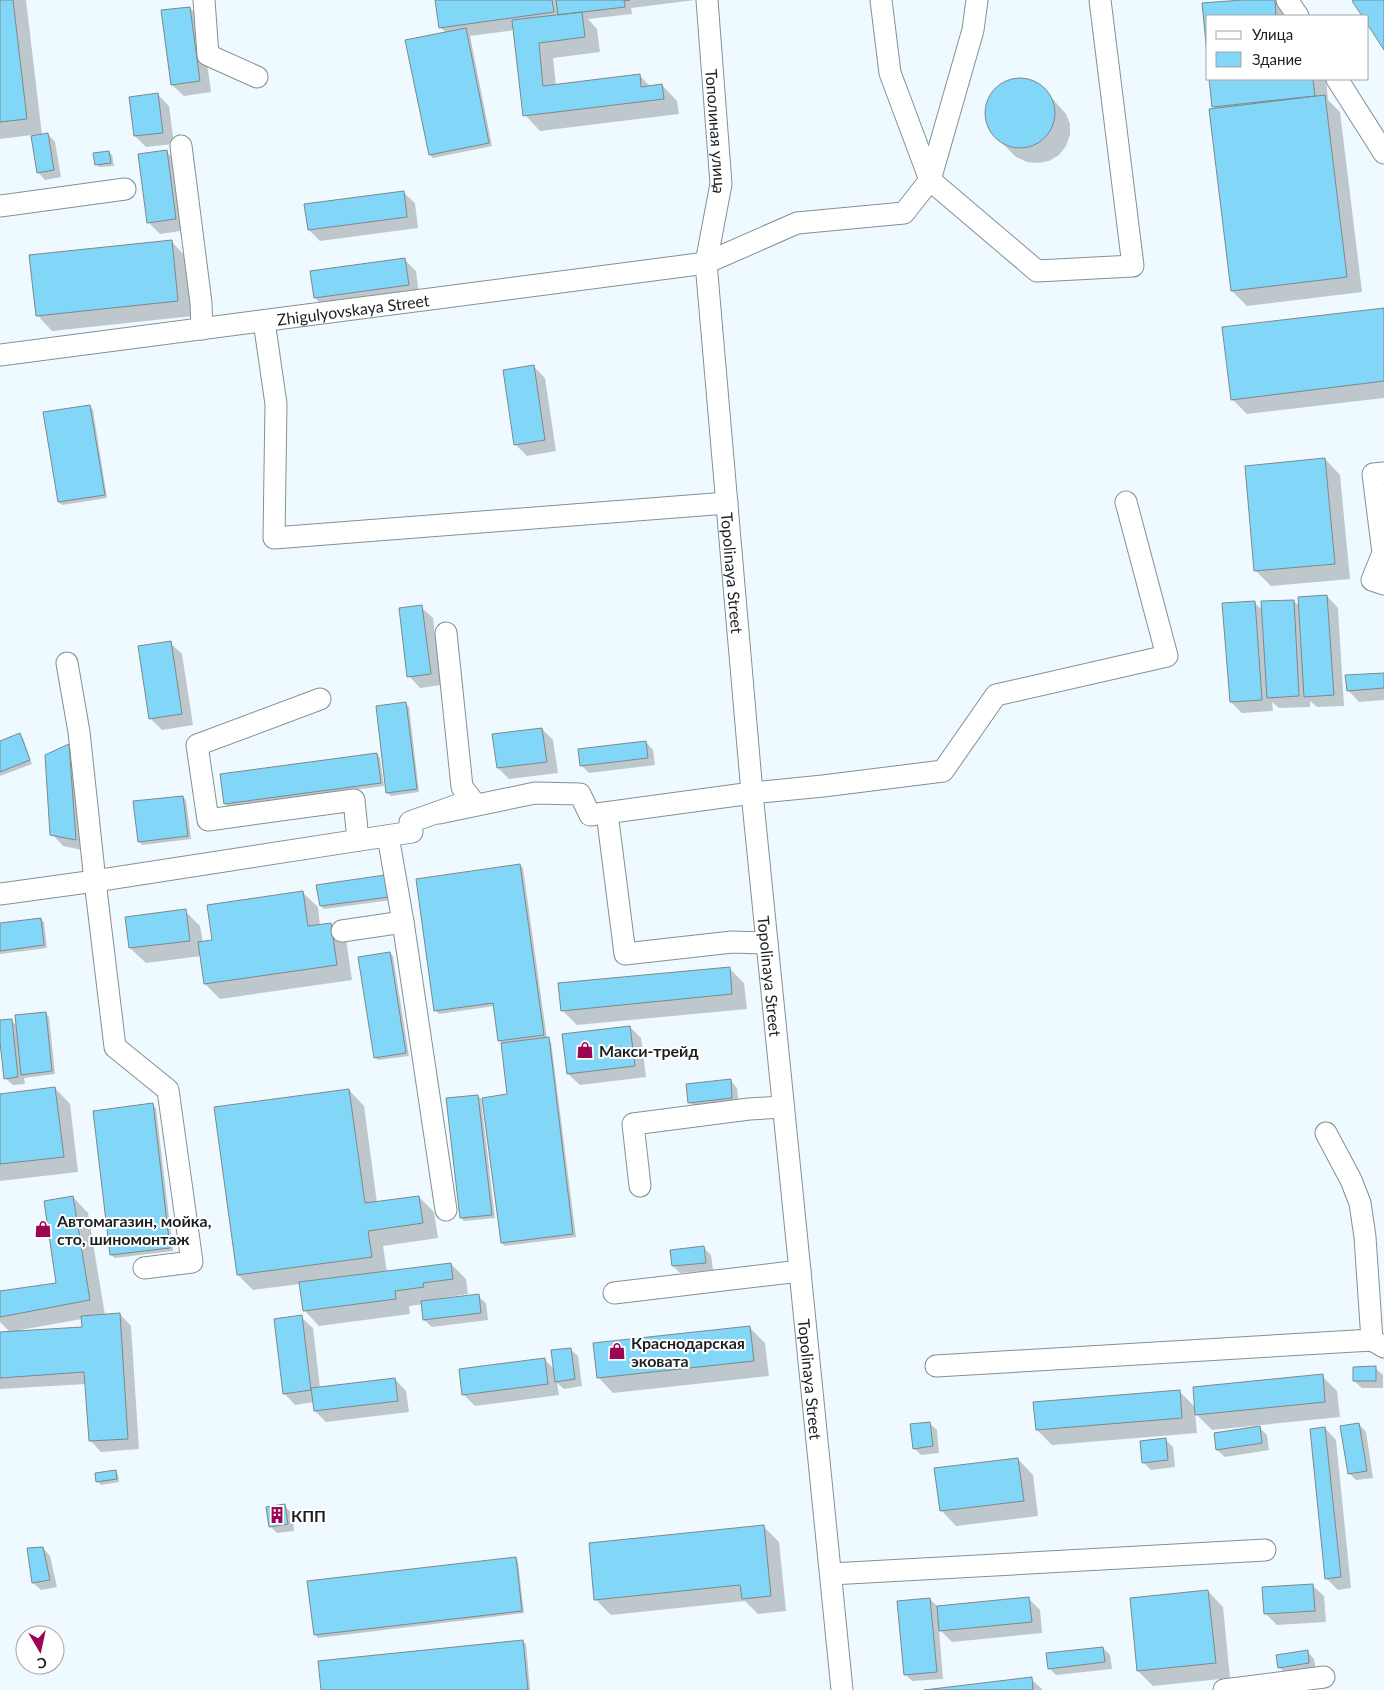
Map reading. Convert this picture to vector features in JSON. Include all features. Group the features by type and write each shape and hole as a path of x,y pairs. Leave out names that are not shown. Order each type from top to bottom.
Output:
{"street":[{"path":"204,0 208,55 257,76"},
{"name":"Тополиная улица","path":"706,263 720,184 707,0"},
{"path":"881,0 890,73 930,180 1037,272 1133,266 1100,0"},
{"path":"930,180 973,30 977,0"},
{"path":"1288,0 1297,15"},
{"path":"1338,80 1384,153"},
{"path":"181,146 201,303 202,329"},
{"name":"Zhigulyovskaya Street","path":"0,355 706,263 798,223 904,213 930,180"},
{"path":"0,206 125,189"},
{"name":"Topolinaya Street","path":"706,263 752,793 842,1690"},
{"path":"264,321 276,404 274,538 726,503"},
{"path":"1384,474 1373,474 1383,553 1372,580 1384,584"},
{"path":"439,813 535,793 580,794 590,815 752,793 943,771 996,695 1167,656 1126,502"},
{"path":"0,894 412,832 410,822 472,800 462,787 446,633"},
{"path":"66,663 79,732 115,1047 168,1090 192,1262 144,1268"},
{"path":"320,699 197,745 208,820 354,800 358,840"},
{"path":"607,813 625,954 732,942 767,943"},
{"path":"388,836 403,922 446,1210"},
{"path":"342,931 403,922"},
{"path":"640,1186 632,1124 749,1109 783,1107"},
{"path":"936,1366 1378,1343 1360,1203 1351,1180 1326,1133"},
{"path":"614,1293 800,1271"},
{"path":"831,1574 1265,1550"},
{"path":"1224,1690 1324,1677"}],"building":[{"path":"0,0 13,0 27,119 0,122"},
{"path":"435,0 552,0 554,12 439,28"},
{"path":"556,0 630,0 624,1 625,7 558,15"},
{"path":"1275,0 1276,15 1206,15 1206,44 1202,3"},
{"path":"1384,0 1384,50 1369,27 1369,15 1361,15 1352,1"},
{"path":"190,7 200,81 171,85 161,10"},
{"path":"582,12 585,37 539,43 543,86 640,74 641,87 662,84 664,99 523,116 512,20"},
{"path":"466,28 489,143 429,155 405,40"},
{"path":"1020,78 1033,81 1045,88 1052,100 1055,113 1052,126 1045,138 1033,145 1020,148 1007,145 995,138 988,126 985,113 988,100 995,88 1007,81"},
{"path":"1209,80 1313,80 1315,96 1212,107"},
{"path":"158,93 163,133 134,136 129,97"},
{"path":"1325,95 1347,277 1231,291 1209,109"},
{"path":"48,133 54,170 37,173 31,136"},
{"path":"167,150 176,219 147,223 138,154"},
{"path":"109,151 111,163 95,165 93,153"},
{"path":"404,191 407,217 308,230 304,204"},
{"path":"172,240 178,301 36,316 29,255"},
{"path":"405,258 409,285 314,298 310,271"},
{"path":"1384,308 1384,381 1231,400 1222,327"},
{"path":"534,365 545,440 514,445 503,370"},
{"path":"90,405 105,495 58,502 43,412"},
{"path":"1325,458 1335,564 1254,571 1245,466"},
{"path":"1327,595 1334,695 1304,697 1298,597"},
{"path":"1294,600 1299,696 1267,698 1261,601"},
{"path":"1255,601 1262,700 1230,702 1222,603"},
{"path":"422,605 431,674 407,677 399,608"},
{"path":"171,641 182,714 149,719 138,646"},
{"path":"1384,673 1384,688 1347,691 1345,675"},
{"path":"406,702 417,789 386,793 376,706"},
{"path":"542,728 547,762 497,768 492,734"},
{"path":"20,733 30,760 0,772 0,741"},
{"path":"646,741 648,758 580,766 578,749"},
{"path":"69,744 76,840 50,835 45,755"},
{"path":"377,753 381,783 224,804 220,774"},
{"path":"183,796 188,836 138,842 133,801"},
{"path":"520,864 544,1035 498,1041 493,1003 434,1011 416,879"},
{"path":"385,875 389,897 320,906 316,885"},
{"path":"303,891 308,926 331,923 337,965 204,984 198,942 212,940 207,905"},
{"path":"186,909 190,941 129,948 125,917"},
{"path":"41,918 44,945 0,951 0,923"},
{"path":"390,952 406,1053 374,1058 358,957"},
{"path":"730,967 732,994 561,1011 558,983"},
{"path":"46,1012 52,1071 21,1075 15,1015"},
{"path":"12,1019 18,1077 4,1079 0,1020"},
{"path":"630,1026 635,1066 567,1074 562,1034"},
{"path":"549,1037 573,1234 501,1243 482,1098 507,1094 501,1043"},
{"path":"731,1079 732,1098 688,1103 686,1084"},
{"path":"55,1087 64,1157 0,1164 0,1094"},
{"path":"349,1089 365,1203 419,1196 423,1223 368,1231 372,1257 237,1275 214,1107"},
{"path":"478,1095 492,1215 460,1218 446,1098"},
{"path":"153,1103 170,1248 110,1255 93,1111"},
{"path":"73,1196 90,1300 0,1317 0,1291 56,1283 44,1201"},
{"path":"704,1246 706,1263 672,1266 670,1250"},
{"path":"451,1263 453,1279 423,1283 424,1287 395,1291 396,1299 303,1311 299,1282"},
{"path":"479,1294 481,1313 423,1320 421,1301"},
{"path":"120,1313 128,1439 89,1441 84,1372 0,1378 0,1332 82,1327 81,1316"},
{"path":"302,1315 311,1390 283,1394 274,1319"},
{"path":"750,1326 754,1361 597,1378 593,1343"},
{"path":"571,1348 575,1379 555,1382 551,1350"},
{"path":"545,1358 548,1384 462,1395 459,1369"},
{"path":"1376,1366 1376,1381 1353,1381 1353,1367"},
{"path":"1323,1374 1325,1402 1195,1415 1193,1387"},
{"path":"395,1378 398,1401 314,1411 311,1388"},
{"path":"1180,1390 1182,1418 1036,1430 1033,1402"},
{"path":"930,1422 933,1446 913,1449 910,1424"},
{"path":"1359,1423 1367,1471 1348,1474 1340,1426"},
{"path":"1260,1426 1262,1443 1216,1450 1214,1433"},
{"path":"1325,1427 1341,1577 1325,1579 1310,1429"},
{"path":"1166,1438 1168,1460 1142,1463 1140,1441"},
{"path":"1018,1458 1024,1501 940,1511 934,1468"},
{"path":"116,1470 117,1479 96,1482 95,1473"},
{"name":"КПП","path":"285,1504 288,1524 269,1527 266,1507"},
{"path":"764,1525 771,1596 742,1599 740,1585 594,1600 589,1543"},
{"path":"43,1547 50,1580 32,1583 27,1548"},
{"path":"516,1557 522,1611 314,1635 307,1581"},
{"path":"1313,1584 1315,1611 1264,1614 1262,1587"},
{"path":"1208,1590 1216,1663 1137,1671 1130,1598"},
{"path":"1029,1597 1032,1622 939,1631 937,1606"},
{"path":"930,1598 937,1672 904,1675 897,1601"},
{"path":"523,1640 528,1690 321,1690 318,1661"},
{"path":"1103,1647 1105,1662 1048,1669 1046,1653"},
{"path":"1308,1650 1309,1663 1278,1668 1276,1655"},
{"path":"1032,1677 1033,1690 924,1690"}],"place":[{"name":"Макси-трейд","path":"585,1050"},
{"name":"Автомагазин, мойка, сто, шиномонтаж","path":"43,1229"},
{"name":"Краснодарская эковата","path":"617,1351"},
{"name":"КПП","path":"277,1515"}]}
